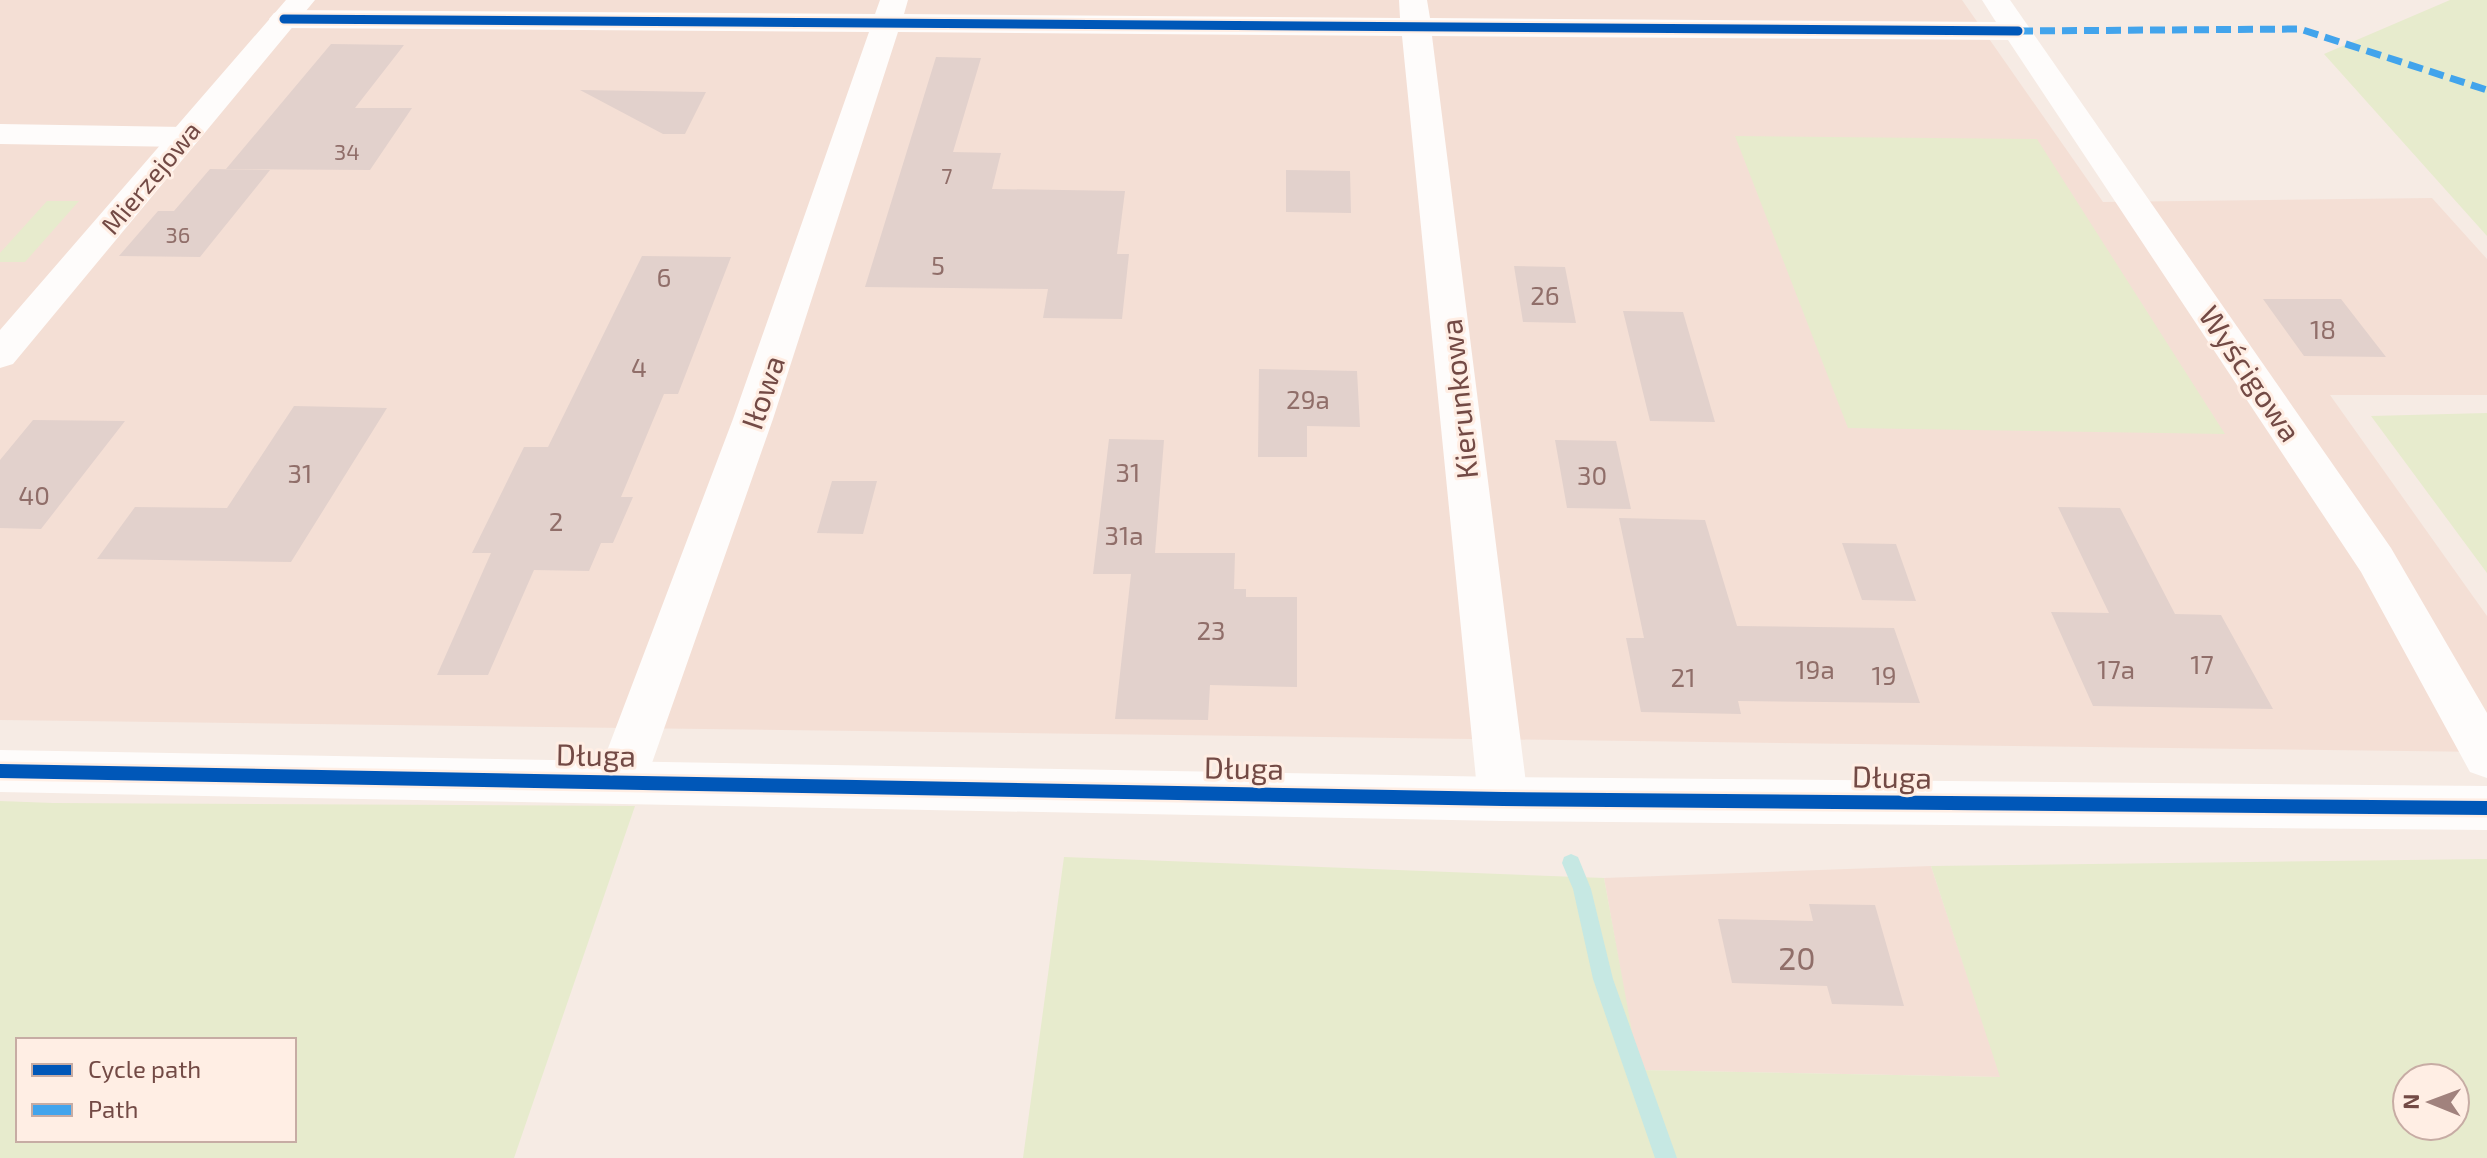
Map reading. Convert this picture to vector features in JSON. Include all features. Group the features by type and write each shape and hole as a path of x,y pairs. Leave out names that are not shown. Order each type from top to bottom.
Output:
{"street":[{"name":"Wyścigowa","path":"1996,0 2376,560 2487,757"},
{"path":"292,10 1414,14 2018,31"},
{"name":"Mierzejowa","path":"0,355 292,10"},
{"name":"Iłowa","path":"621,780 753,419 890,12"},
{"name":"Kierunkowa","path":"1414,14 1503,799"},
{"path":"0,134 184,137"},
{"name":"Długa","path":"0,771 621,780 1503,799 2487,808"}],"shaded area":[{"path":"0,0 1962,0 2103,202 2432,198 2487,259 2487,395 2330,395 2487,616 2487,752 0,720"},
{"path":"1931,866 2001,1077 1638,1070 1604,878"}],"green space":[{"path":"2450,0 2487,0 2487,236 2324,54"},
{"path":"1735,136 2037,139 2225,434 1848,428"},
{"path":"47,201 79,201 25,262 0,262 0,253"},
{"path":"2487,413 2487,573 2371,416"},
{"path":"0,801 635,806 514,1158 0,1158"},
{"path":"1064,857 1604,878 1639,1070 2000,1077 1931,866 2487,859 2487,1158 1023,1158"}],"building":[{"path":"331,44 404,45 355,108 412,108 370,170 226,169"},
{"path":"936,57 981,58 953,152 1001,153 992,189 1125,191 1117,254 1129,254 1122,319 1043,318 1048,289 865,287"},
{"path":"580,90 706,92 685,134 663,134"},
{"path":"210,169 270,170 200,257 119,256 158,211 174,211"},
{"path":"1286,170 1350,171 1351,213 1286,212"},
{"path":"642,256 731,257 678,394 664,394 621,497 633,497 613,543 601,543 589,571 534,570 488,675 437,675 491,553 472,553 524,447 548,447"},
{"path":"1514,266 1565,267 1576,323 1523,322"},
{"path":"2263,299 2341,299 2386,357 2304,356"},
{"path":"1623,311 1683,312 1715,422 1650,421"},
{"path":"1259,369 1357,371 1360,427 1307,426 1307,457 1258,457"},
{"path":"294,406 387,408 291,562 97,559 135,507 227,508"},
{"path":"33,420 125,421 41,529 0,528 0,460"},
{"path":"1109,439 1164,440 1155,553 1235,553 1234,589 1246,589 1246,597 1297,597 1297,687 1210,685 1208,720 1115,719 1131,574 1093,574"},
{"path":"1555,440 1616,441 1631,509 1567,508"},
{"path":"832,481 877,481 863,534 817,533"},
{"path":"2058,507 2120,508 2175,614 2221,615 2273,709 2093,706 2051,612 2109,613"},
{"path":"1619,518 1705,520 1737,626 1894,628 1920,703 1738,701 1741,714 1641,712 1626,638 1644,638"},
{"path":"1842,543 1896,544 1916,601 1862,600"},
{"path":"1809,904 1875,905 1904,1006 1832,1004 1827,986 1732,983 1718,919 1813,921"}],"waterway":[{"path":"1571,863 1582,889 1603,979 1666,1158"}],"marked path":[{"path":"2018,31 2300,29 2487,90"}],"cycle path":[{"path":"284,19 2018,31"},
{"path":"0,771 1503,799 2487,808"}]}
